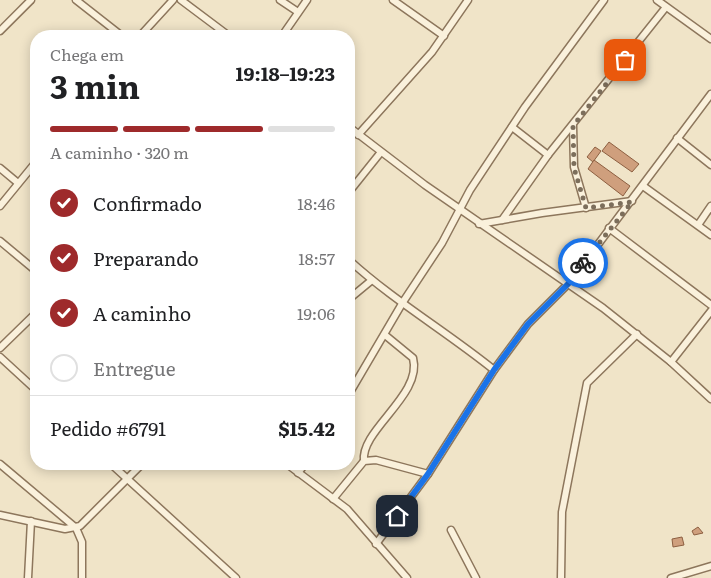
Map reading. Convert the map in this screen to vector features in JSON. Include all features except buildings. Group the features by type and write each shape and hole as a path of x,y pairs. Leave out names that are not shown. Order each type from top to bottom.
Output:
{"street":[{"path":"0,31 31,0"},
{"path":"76,0 114,30"},
{"path":"146,30 173,0"},
{"path":"181,0 221,30"},
{"path":"280,0 298,12"},
{"path":"286,30 306,0"},
{"path":"393,0 444,36"},
{"path":"358,135 444,36 468,0"},
{"path":"355,384 403,302 442,243 460,208 512,127 604,0"},
{"path":"657,0 711,39"},
{"path":"502,220 548,155 666,7"},
{"path":"376,544 428,474 494,370 528,324 569,283 609,228 632,202 711,94"},
{"path":"573,126 574,168 586,208"},
{"path":"512,127 548,155"},
{"path":"355,132 460,208 479,224 569,283 637,334 711,399"},
{"path":"677,138 711,165"},
{"path":"355,184 381,152"},
{"path":"0,168 18,183"},
{"path":"0,206 30,169"},
{"path":"643,186 711,235"},
{"path":"479,224 632,202"},
{"path":"698,225 711,206"},
{"path":"609,228 711,305"},
{"path":"0,241 30,267"},
{"path":"355,265 372,280 463,345 494,370"},
{"path":"355,294 372,280"},
{"path":"671,362 711,311"},
{"path":"0,348 30,319"},
{"path":"561,578 562,512 580,423 584,388 637,334"},
{"path":"333,498 364,461 365,448 407,387 414,370 413,358 385,335"},
{"path":"0,357 30,384"},
{"path":"364,461 376,460 428,474"},
{"path":"0,464 76,528 82,542 82,578"},
{"path":"117,470 236,578"},
{"path":"0,515 65,529 76,528 85,523 136,470"},
{"path":"294,470 347,509 407,578"},
{"path":"28,578 31,521"},
{"path":"451,530 476,578"},
{"path":"671,578 711,566"}],"way so far":[{"path":"583,263 609,228 632,202 586,208 574,168 573,126 625,60"}],"route":[{"path":"397,516 428,474 494,370 528,324 569,283 583,263"}]}
